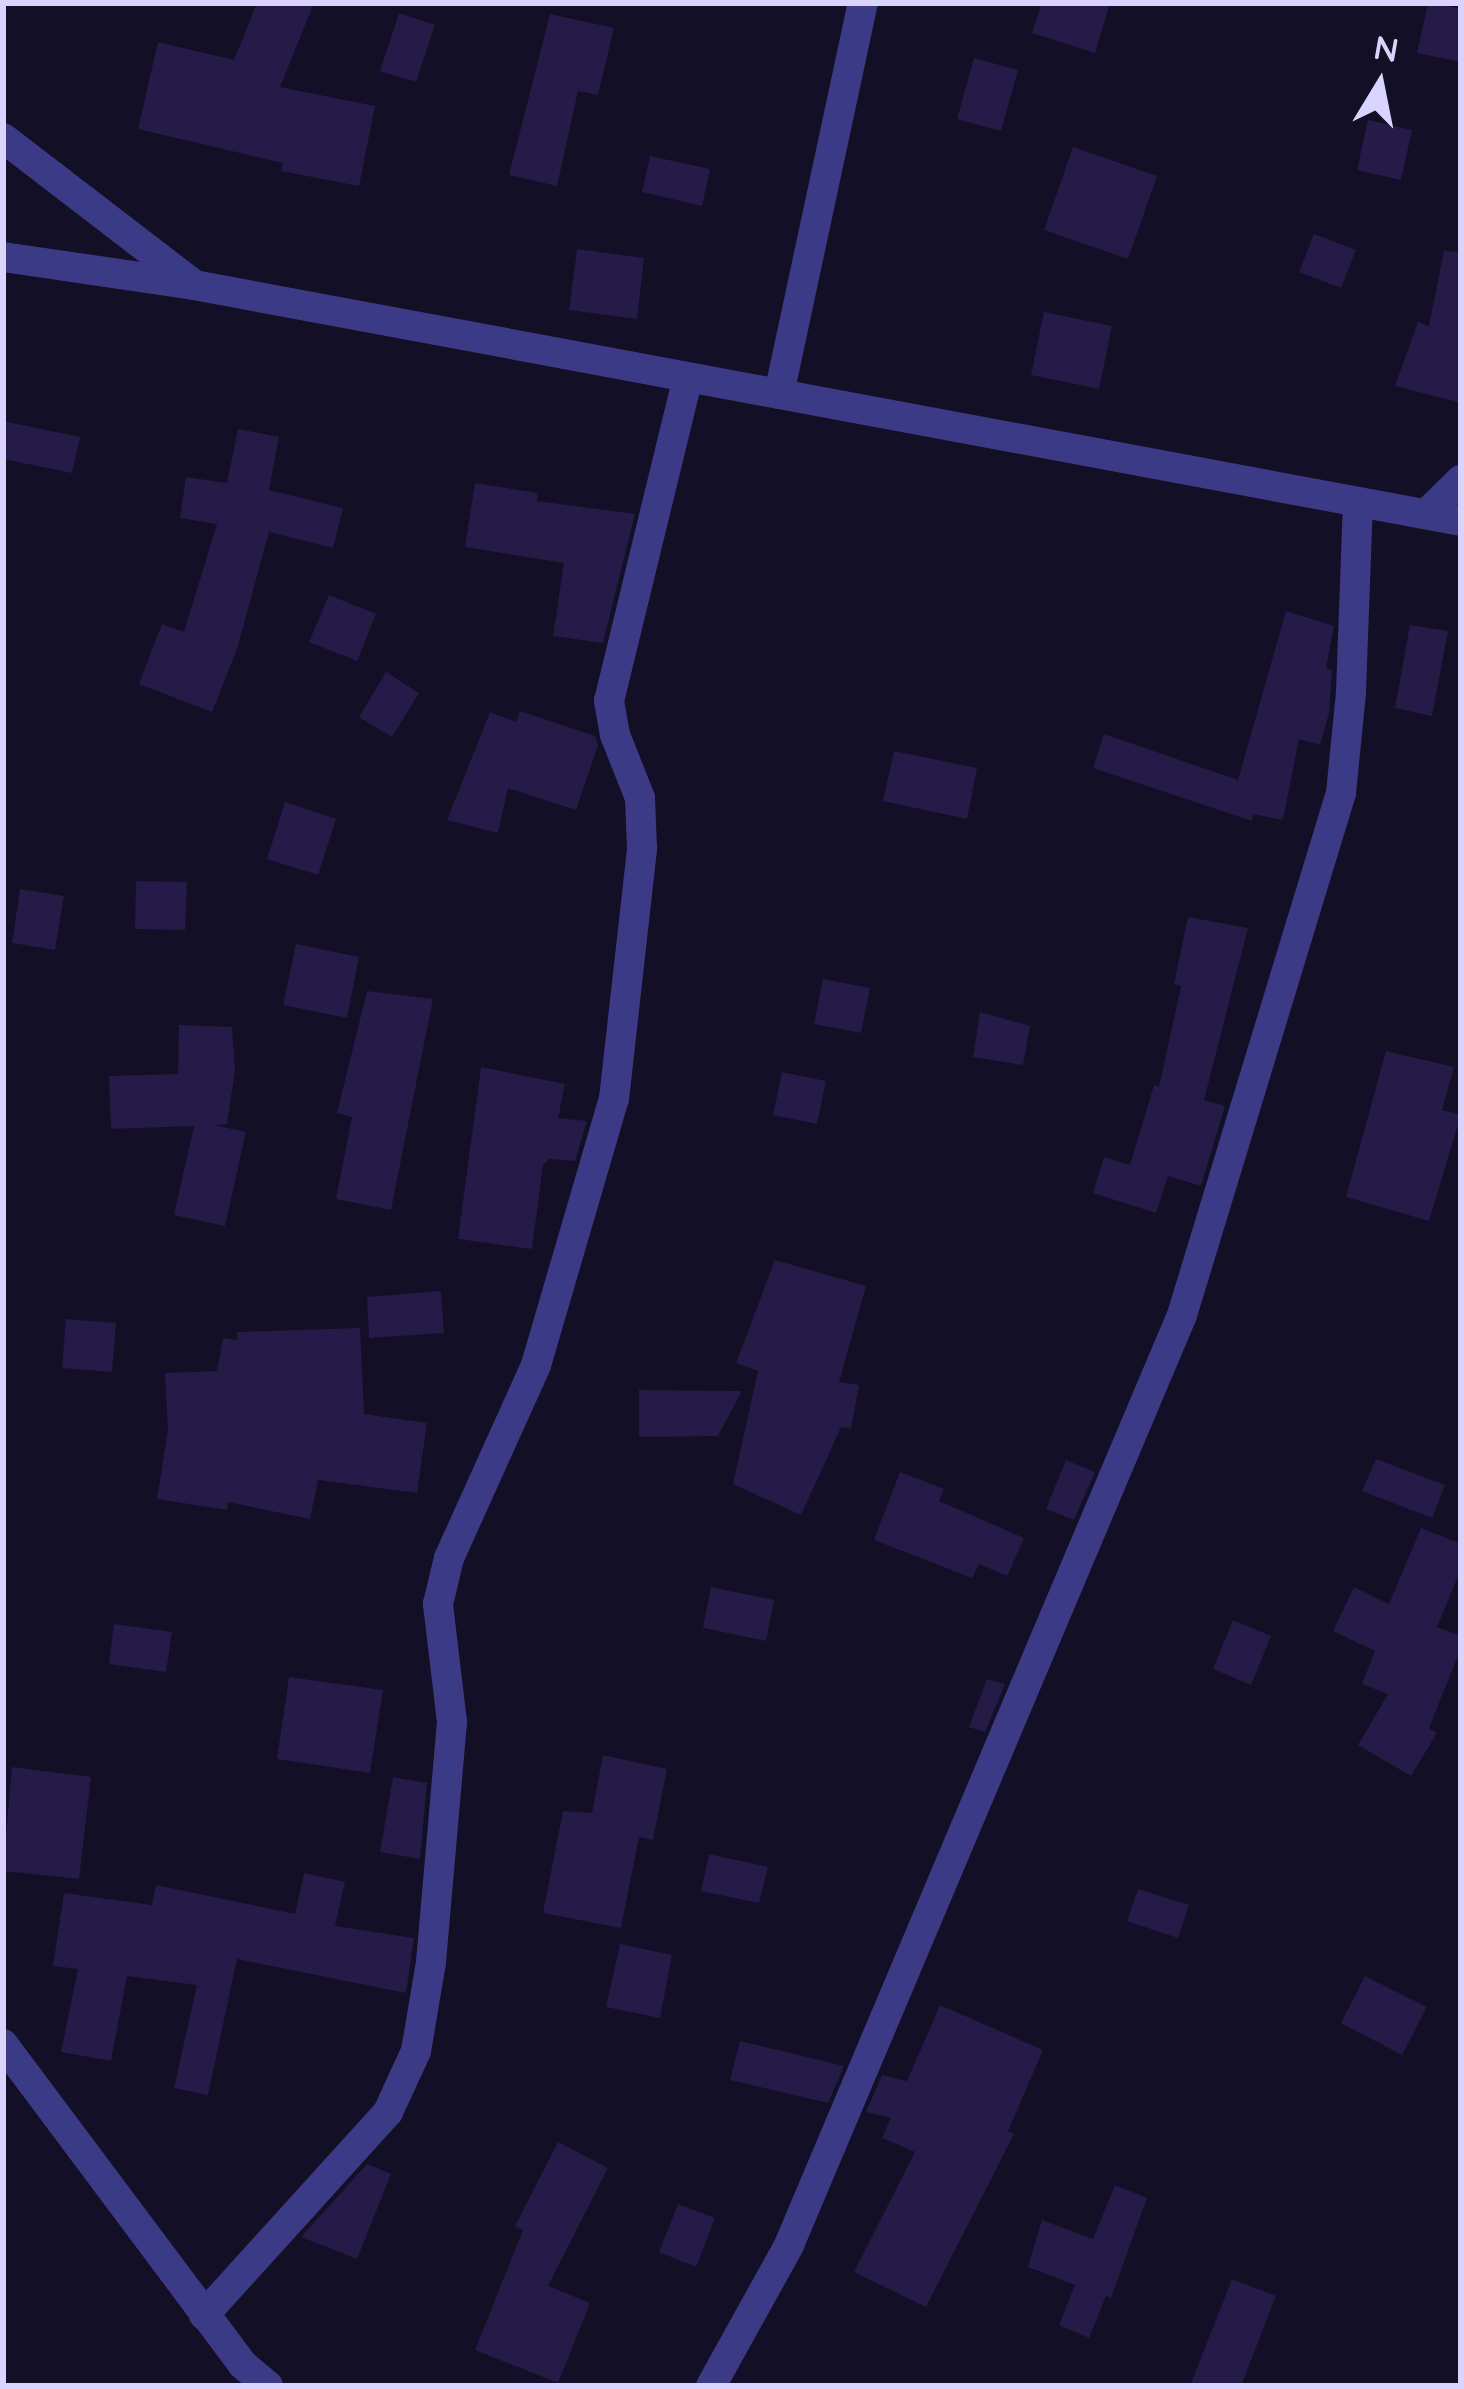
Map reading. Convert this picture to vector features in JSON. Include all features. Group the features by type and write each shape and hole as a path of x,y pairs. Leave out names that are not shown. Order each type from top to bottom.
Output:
{"street":[{"path":"779,394 862,3"},
{"path":"3,138 194,285"},
{"path":"3,257 194,285 1461,521"},
{"path":"204,2315 388,2112 416,2051 431,1962 452,1721 438,1604 449,1558 536,1365 614,1099 642,848 640,798 615,735 609,701 688,377"},
{"path":"1426,514 1461,480"},
{"path":"711,2386 789,2245 1182,1315 1341,793 1358,502"},
{"path":"3,2044 204,2315 238,2375 268,2386"}],"building":[{"path":"257,3 314,3 280,87 375,106 359,186 281,171 283,163 138,129 158,42 234,60"},
{"path":"1042,3 1110,3 1095,53 1032,33"},
{"path":"1428,3 1461,9 1461,62 1417,53"},
{"path":"399,13 435,25 416,82 380,71"},
{"path":"550,14 614,28 598,95 578,91 557,186 509,175"},
{"path":"974,58 1018,70 1001,131 957,119"},
{"path":"1368,120 1412,130 1401,180 1357,170"},
{"path":"1073,147 1157,176 1128,259 1044,230"},
{"path":"650,156 710,169 702,206 642,192"},
{"path":"1314,234 1356,250 1341,288 1299,272"},
{"path":"577,249 644,258 637,319 569,310"},
{"path":"1444,251 1461,252 1461,403 1395,386 1418,322 1429,326"},
{"path":"1044,312 1112,326 1099,389 1031,375"},
{"path":"3,421 80,437 72,473 3,459"},
{"path":"238,429 279,437 269,490 343,508 333,548 269,532 237,649 212,712 139,684 162,624 184,632 217,524 180,518 186,477 227,483"},
{"path":"475,483 538,493 537,501 635,514 603,643 553,636 564,563 465,547"},
{"path":"329,595 376,614 357,661 309,642"},
{"path":"1286,611 1334,626 1326,668 1332,670 1329,713 1320,745 1299,739 1283,820 1253,814 1252,821 1093,768 1104,734 1238,780"},
{"path":"1410,625 1448,631 1432,716 1395,708"},
{"path":"386,672 419,693 392,737 359,717"},
{"path":"520,711 595,736 598,745 576,810 508,788 498,833 447,820 490,712 516,722"},
{"path":"894,751 977,768 967,819 883,801"},
{"path":"285,802 336,819 318,875 267,859"},
{"path":"136,881 187,882 185,930 135,929"},
{"path":"20,889 64,896 55,950 12,943"},
{"path":"1188,917 1248,928 1204,1100 1225,1106 1201,1186 1168,1176 1156,1213 1093,1193 1104,1157 1130,1165 1154,1085 1159,1087 1181,986 1174,984"},
{"path":"296,944 359,957 347,1018 283,1005"},
{"path":"823,979 870,988 861,1033 814,1024"},
{"path":"367,991 433,999 391,1210 336,1199 352,1117 337,1113"},
{"path":"980,1012 1030,1026 1023,1065 973,1057"},
{"path":"179,1025 232,1027 235,1070 227,1124 214,1125 246,1132 225,1226 174,1215 194,1126 111,1129 109,1076 178,1074"},
{"path":"1386,1051 1454,1067 1442,1110 1461,1115 1429,1221 1346,1197"},
{"path":"481,1067 565,1084 558,1118 587,1121 575,1161 549,1159 543,1165 532,1249 458,1239"},
{"path":"782,1072 826,1081 817,1124 773,1115"},
{"path":"775,1260 866,1286 839,1382 859,1385 851,1429 841,1427 801,1515 733,1484 758,1371 736,1363"},
{"path":"441,1291 444,1333 369,1338 367,1297"},
{"path":"66,1319 116,1323 112,1372 62,1368"},
{"path":"360,1328 364,1414 427,1423 417,1493 318,1480 310,1519 228,1502 227,1510 157,1499 168,1430 165,1373 217,1371 223,1338 237,1340 237,1332"},
{"path":"639,1390 742,1391 718,1436 639,1437"},
{"path":"1376,1459 1445,1485 1432,1518 1362,1491"},
{"path":"1066,1460 1095,1472 1074,1520 1046,1509"},
{"path":"900,1472 944,1489 939,1501 1024,1538 1007,1576 979,1564 972,1578 874,1540"},
{"path":"1421,1528 1461,1544 1461,1569 1437,1627 1461,1636 1461,1648 1429,1728 1437,1733 1411,1776 1358,1745 1388,1694 1362,1684 1375,1651 1333,1631 1354,1587 1389,1604"},
{"path":"711,1587 774,1600 766,1641 703,1628"},
{"path":"1233,1620 1271,1636 1251,1685 1213,1669"},
{"path":"114,1624 172,1632 166,1672 109,1664"},
{"path":"289,1677 383,1690 370,1773 277,1759"},
{"path":"987,1679 1005,1684 985,1732 969,1727"},
{"path":"603,1755 667,1769 653,1840 639,1837 621,1928 543,1913 563,1811 592,1813"},
{"path":"12,1767 91,1777 79,1879 3,1871"},
{"path":"393,1777 427,1783 420,1859 380,1852"},
{"path":"709,1854 768,1867 759,1903 701,1891"},
{"path":"304,1873 345,1882 335,1926 414,1938 406,1993 237,1959 208,2095 174,2088 197,1985 127,1976 111,2061 61,2052 78,1969 53,1966 64,1893 152,1905 156,1885 295,1914"},
{"path":"1138,1889 1189,1905 1178,1938 1127,1921"},
{"path":"620,1944 672,1955 660,2018 606,2007"},
{"path":"1365,1976 1427,2007 1402,2055 1341,2023"},
{"path":"940,2005 1043,2050 1008,2131 1014,2134 926,2307 854,2272 915,2152 882,2138 891,2118 866,2112 882,2075 907,2081"},
{"path":"740,2041 844,2066 828,2103 730,2080"},
{"path":"558,2142 608,2168 548,2286 590,2303 558,2383 475,2350 523,2230 515,2226"},
{"path":"367,2164 391,2174 357,2259 301,2237"},
{"path":"1115,2185 1147,2198 1111,2298 1106,2296 1089,2338 1059,2325 1075,2285 1028,2267 1042,2220 1093,2239"},
{"path":"678,2204 715,2218 696,2267 659,2252"},
{"path":"1232,2279 1276,2296 1241,2386 1190,2386"}]}
